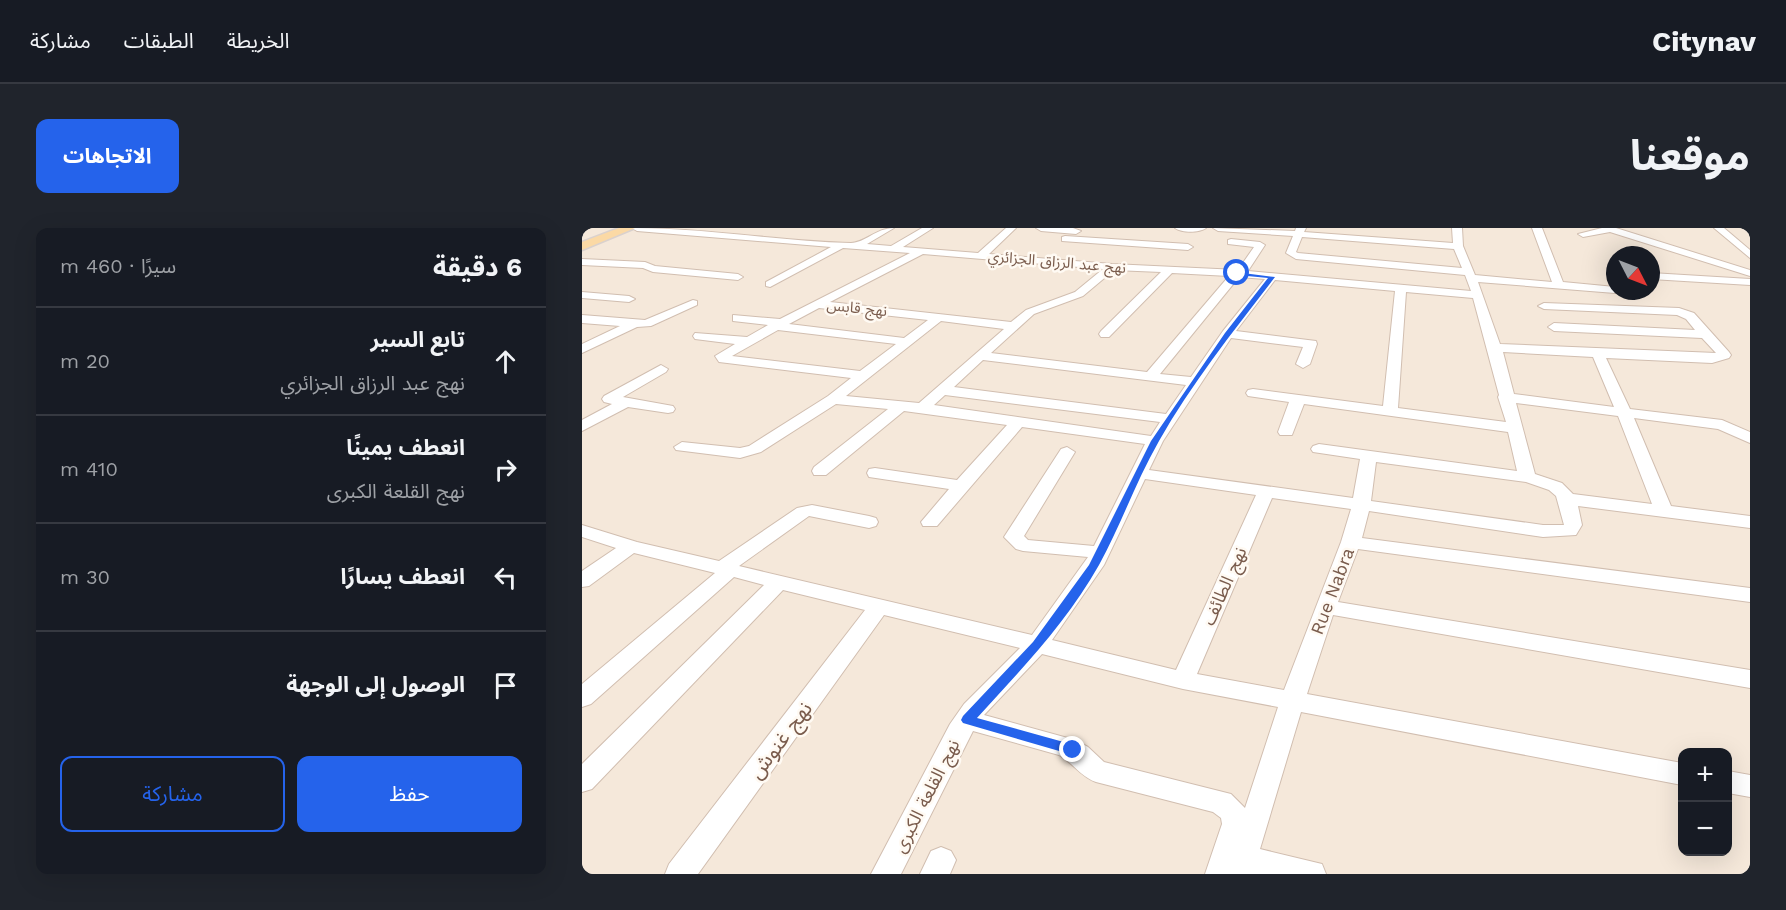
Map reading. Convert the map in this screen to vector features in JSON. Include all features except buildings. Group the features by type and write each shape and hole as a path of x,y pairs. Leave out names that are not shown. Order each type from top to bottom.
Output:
{"main road":[{"path":"582,246 629,228"}],"street":[{"name":"نهج عبد الرزاق الجزائري","path":"637,228 1039,262 1239,274 1478,295"},
{"path":"720,234 732,228"},
{"path":"856,246 889,228"},
{"path":"892,249 928,228"},
{"path":"981,256 1011,228"},
{"path":"1041,228 1077,229"},
{"path":"1180,228 1201,228"},
{"path":"1218,228 1348,233 1366,239 1458,246"},
{"path":"1401,228 1401,241"},
{"path":"1456,228 1458,246 1478,295 1495,348 1505,397 1527,477"},
{"path":"1538,228 1559,286"},
{"path":"1719,228 1748,251"},
{"path":"1056,247 1077,229"},
{"path":"1583,234 1609,229 1750,273"},
{"path":"1300,231 1291,253 1294,255 1534,284 1606,289"},
{"path":"799,240 815,232"},
{"path":"1065,239 1188,247"},
{"path":"1361,262 1366,239"},
{"path":"1150,376 1239,274 1260,245 1224,241"},
{"path":"770,284 841,245"},
{"name":"نهج قابس","path":"817,304 922,251"},
{"path":"872,288 942,253"},
{"path":"1039,262 1048,254"},
{"path":"582,262 645,265 653,268 738,277"},
{"path":"922,408 1034,309 1079,294 1112,267"},
{"path":"1660,269 1685,279"},
{"path":"1106,334 1169,270"},
{"name":"نهج القلعة الكبرى","path":"886,874 950,748 967,720 1037,645 1088,574 1155,441 1227,334 1272,277"},
{"path":"1660,277 1750,282"},
{"path":"1534,284 1564,352"},
{"path":"1390,411 1401,289"},
{"path":"582,295 629,299"},
{"path":"585,346 634,324 658,320 693,303"},
{"path":"817,304 723,355 722,358 865,376"},
{"name":"نهج قابس","path":"817,304 1014,326"},
{"path":"1495,348 1720,358 1724,355 1690,316 1679,312 1544,306"},
{"path":"682,447 746,453 833,399 939,317"},
{"path":"737,318 909,342"},
{"path":"582,319 634,324"},
{"path":"1554,327 1707,334"},
{"path":"1227,334 1311,344 1303,364"},
{"path":"699,336 748,341"},
{"path":"1598,354 1663,510"},
{"path":"980,356 1195,382"},
{"path":"661,369 609,399 668,409"},
{"path":"942,390 1170,419"},
{"path":"1253,393 1514,428"},
{"path":"1505,397 1722,425 1750,438"},
{"path":"833,399 901,405 1155,441"},
{"path":"1286,432 1298,399"},
{"path":"582,426 624,403"},
{"path":"820,471 901,405"},
{"path":"1059,427 1071,406"},
{"path":"930,522 1019,421"},
{"path":"1138,473 1559,532 1569,531 1573,525 1568,499 1558,487 1527,477 1319,449"},
{"path":"1067,452 1014,537 1023,545 1100,552"},
{"name":"Rue Nabra","path":"1233,869 1325,607 1352,542 1361,506 1369,456"},
{"path":"874,473 961,486"},
{"name":"نهج الطائف","path":"1183,680 1266,492"},
{"path":"1568,499 1750,522"},
{"path":"582,698 726,569 803,512 812,510 869,522"},
{"path":"582,531 631,546 1183,680 1678,773"},
{"path":"1352,542 1750,594"},
{"path":"582,581 631,546"},
{"path":"582,781 780,581"},
{"name":"نهج غنوش","path":"680,874 879,606"},
{"path":"1325,607 1750,679"},
{"path":"967,720 1066,747 1073,750 1096,771 1221,802 1233,812 1236,824 1233,869 1311,874"},
{"path":"1732,783 1750,786"}],"shaded area":[{"path":"582,228 1750,228 1750,874 582,874"}],"route":[{"path":"1073,750 967,720 1037,645 1081,584 1094,565 1155,441 1227,334 1272,277 1237,273"}]}
